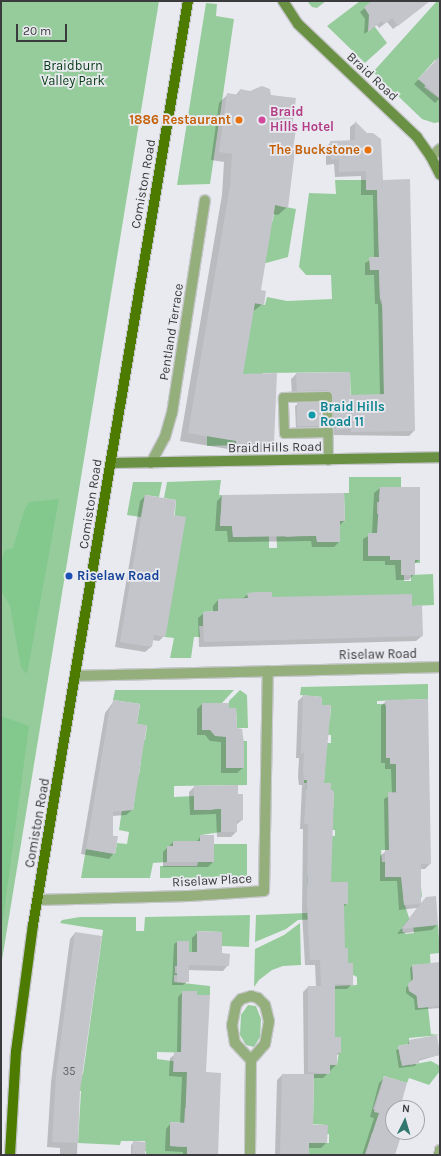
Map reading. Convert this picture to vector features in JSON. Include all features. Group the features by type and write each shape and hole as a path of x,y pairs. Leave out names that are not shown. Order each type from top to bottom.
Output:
{"main road":[{"name":"Comiston Road","path":"10,1155 16,1052 38,900 188,1"}],"street":[{"name":"Braid Road","path":"283,1 298,24 417,137 431,156 440,174"},
{"path":"431,156 440,149"},
{"name":"Pentland Terrace","path":"151,463 165,437 172,413 205,200"},
{"name":"Braid Hills Road","path":"111,463 440,457"},
{"name":"Riselaw Road","path":"76,676 440,667"},
{"name":"Riselaw Place","path":"38,900 175,896 264,891 268,671"},
{"path":"250,1155 251,1060 264,1044 269,1026 265,1004 258,998 251,996 241,999 236,1005 232,1025 235,1043 251,1060"},
{"path":"439,1155 440,1150"}],"lane":[{"path":"328,432 284,433 284,397 327,396 328,432 328,460"}],"green space":[{"name":"Braidburn Valley Park","path":"1,1 159,1 1,966"},
{"path":"307,1 326,1 317,8 312,7"},
{"path":"360,1 372,1 371,25 375,27 387,43 365,63 327,26"},
{"path":"437,1 440,1 440,64 435,60 418,79 426,85 424,87 440,99 440,122 434,123 422,119 373,72"},
{"path":"206,3 217,4 216,16 234,19 210,184 177,185"},
{"path":"335,180 366,180 366,190 377,190 379,257 370,257 370,270 379,270 380,299 383,308 384,401 351,407 350,372 263,373 236,445 207,446 207,436 244,301 265,305 267,297 287,301 332,299 331,275 306,275 299,267 309,193 336,194"},
{"path":"266,191 281,206 296,209 288,257 266,263 251,260 273,220 275,205 260,203"},
{"path":"349,477 401,477 401,487 380,487 379,498 388,502 377,502 377,514 388,515 388,533 368,533 368,556 390,556 390,560 420,560 420,563 401,563 401,575 404,575 404,581 411,581 411,575 433,574 434,605 272,613 272,592 248,593 248,613 232,599 218,599 218,611 203,612 203,626 199,626 200,637 194,637 191,658 170,658 174,638 165,637 176,500 164,498 167,482 221,480 219,495 222,495 220,526 232,526 233,537 248,537 248,525 269,525 269,548 277,548 276,525 286,537 300,536 316,525 317,542 340,542 340,521 345,521 344,493 349,493"},
{"path":"133,482 162,482 159,497 145,495 141,517 127,515"},
{"path":"59,499 27,674 21,667 10,606 1,590 1,562 5,550 13,548 24,511 29,502"},
{"path":"428,684 428,699 377,701 377,704 385,704 386,707 386,758 390,758 390,764 396,764 397,792 389,793 389,850 381,850 382,862 400,862 405,877 421,887 422,897 403,899 411,924 405,924 402,931 406,934 414,933 413,925 438,925 440,953 430,954 431,972 426,964 412,965 415,981 408,984 409,991 416,992 418,1008 428,1007 431,1034 440,1035 409,1038 409,1044 398,1046 401,1062 409,1060 410,1065 431,1061 440,1066 440,1071 429,1085 409,1078 407,1083 384,1076 373,1109 380,1113 377,1134 372,1133 365,1155 309,1155 309,1143 329,1143 329,1134 315,1134 327,1125 308,1124 308,1121 313,1121 314,1074 329,1074 317,1065 337,1065 341,1037 335,1037 335,986 357,985 357,977 330,963 330,960 348,959 348,948 338,948 341,918 298,920 286,929 255,942 256,915 307,913 307,907 348,904 307,885 307,877 331,836 335,836 335,830 332,830 334,791 306,789 307,783 304,783 304,780 324,781 326,743 331,743 331,735 319,734 321,718 330,719 331,706 322,705 322,697 300,695 301,687"},
{"path":"115,690 234,690 222,703 202,703 202,730 208,730 209,726 216,736 226,733 226,768 244,768 242,741 247,741 247,785 174,786 174,797 194,796 194,810 212,810 225,804 221,832 201,835 201,844 247,844 247,877 160,878 160,866 197,866 198,862 214,862 213,850 198,850 197,841 173,841 173,846 167,846 167,862 153,863 150,878 81,878 86,849 115,854 117,843 127,844 129,832 119,830 122,809 133,810 135,796 128,774 139,775 141,761 131,759 134,738 145,740 147,726 137,724 140,704 113,700"},
{"path":"240,690 247,695 248,728 237,728 236,709 229,708 229,701"},
{"path":"1,716 29,726 1,934"},
{"path":"250,915 249,947 222,946 222,932 197,931 197,952 189,952 189,966 175,966 175,973 187,976 174,975 174,982 210,986 210,995 197,995 197,991 190,991 196,1053 157,1052 157,1059 188,1063 173,1071 193,1072 197,1108 185,1108 184,1123 171,1122 170,1146 187,1147 187,1155 146,1155 146,1151 133,1151 145,1150 145,1141 121,1141 120,1145 78,1143 81,1091 62,1090 62,1083 56,1083 56,1081 74,1082 83,1074 103,930 60,923 62,920 80,917 136,917 136,931 144,931 145,917"},
{"path":"300,923 301,965 283,966 272,970 259,980 254,987 255,949 284,935"},
{"path":"248,1005 256,1006 261,1019 260,1037 254,1047 246,1045 240,1035 241,1015"}],"building":[{"path":"372,1 430,1 398,26 392,18 384,24 382,21 368,32 369,15 364,7"},
{"path":"440,56 440,98 418,79"},
{"path":"262,86 270,89 271,95 296,98 292,128 296,128 293,150 295,151 288,208 275,205 261,290 266,291 264,305 255,303 243,374 277,373 274,444 236,445 236,441 188,433 230,186 232,154 219,152 227,93 239,95 240,89 250,91"},
{"path":"355,121 367,133 373,133 381,139 383,180 410,179 415,431 351,432 351,429 336,430 336,426 333,426 332,393 327,390 297,391 296,373 350,372 350,395 384,394 382,299 380,299 379,270 370,270 369,257 379,257 377,190 366,190 366,171 339,172 339,159 331,160 330,141 355,140"},
{"path":"297,402 321,402 321,426 297,426"},
{"path":"380,487 420,487 420,560 415,560 415,575 401,575 401,560 390,560 390,556 368,556 368,533 377,533"},
{"path":"344,493 345,521 340,521 340,542 317,542 316,536 233,537 232,526 220,526 222,495"},
{"path":"145,495 176,500 174,515 186,517 166,634 165,637 154,635 152,647 120,642"},
{"path":"272,592 272,597 412,594 412,606 422,605 423,636 204,642 203,612 218,611 218,599 248,598 247,593"},
{"path":"303,695 322,697 322,705 331,705 324,783 331,783 331,790 334,791 331,882 348,882 348,904 344,904 345,948 348,948 348,963 353,963 353,985 335,984 335,1037 341,1037 341,1053 337,1053 337,1065 330,1065 330,1074 308,1072 308,986 321,986 320,960 310,960 307,907 308,824 304,824 307,780 304,780 303,771 304,753 301,753"},
{"path":"428,699 431,864 421,864 421,904 404,905 401,877 385,877 385,850 389,850 388,792 396,793 396,764 390,764 390,758 386,758 386,700"},
{"path":"113,700 140,704 137,724 147,725 133,810 113,812 113,836 118,836 115,854 86,849 110,707 112,707"},
{"path":"202,703 229,703 229,708 236,708 237,728 242,729 244,743 244,768 226,768 226,737 215,736 210,730 202,730"},
{"path":"238,785 238,794 243,794 243,820 237,821 237,832 221,832 221,809 194,810 194,786"},
{"path":"200,835 214,835 214,862 167,862 167,846 173,846 173,841 200,841"},
{"path":"436,896 438,925 401,929 426,897"},
{"path":"197,931 222,932 222,953 230,954 229,966 189,965 189,952 197,952"},
{"path":"75,932 102,936 80,1091 78,1143 52,1142 56,1076"},
{"path":"177,941 189,941 189,982 177,982"},
{"path":"440,962 440,1006 418,1008 417,996 409,991 408,984 413,979 412,965"},
{"path":"182,991 197,991 197,995 210,995 206,1072 221,1073 218,1155 187,1155 187,1147 170,1146 170,1122 185,1123 187,1072 173,1072 174,1052 181,1052"},
{"path":"437,1035 440,1055 419,1059 419,1063 402,1066 398,1046 409,1044 409,1040"},
{"path":"282,1074 314,1074 313,1125 328,1125 327,1143 309,1143 309,1155 280,1154"},
{"path":"384,1076 407,1083 402,1100 385,1100 385,1140 400,1140 395,1155 365,1155 379,1113 374,1112"},
{"path":"133,1141 146,1142 145,1155 132,1155"}],"place":[{"name":"1886 Restaurant","path":"239,120"},
{"name":"Braid Hills Hotel","path":"262,120"},
{"name":"The Buckstone","path":"368,150"},
{"name":"Braid Hills Road 11","path":"312,415"},
{"name":"Riselaw Road","path":"69,576"}]}
